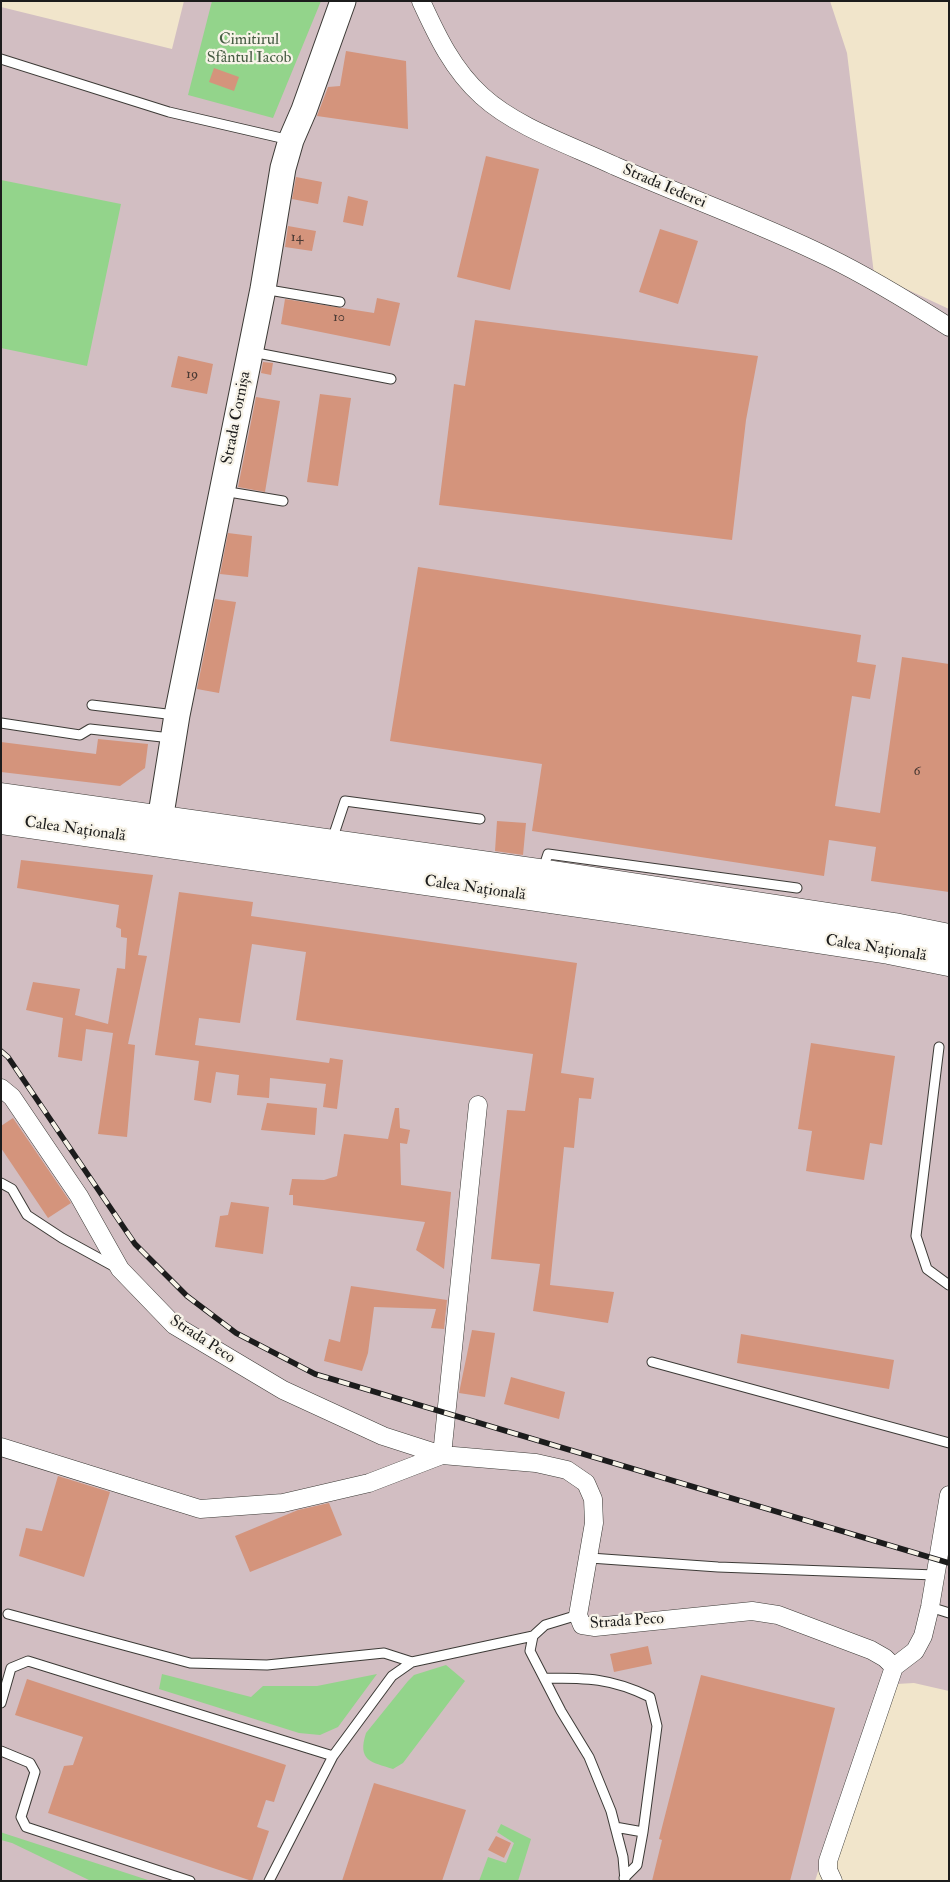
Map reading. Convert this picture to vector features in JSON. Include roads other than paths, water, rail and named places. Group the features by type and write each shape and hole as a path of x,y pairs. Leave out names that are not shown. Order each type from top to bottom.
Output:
{"main road":[{"name":"Calea Națională","path":"1,797 158,831 949,962"},
{"name":"Calea Națională","path":"1,820 330,845 547,874 894,927 949,938"}],"street":[{"name":"Strada Cornișa","path":"158,831 176,727 263,289 275,208 291,140 304,110 343,1"},
{"name":"Strada Iederei","path":"421,1 437,36 460,76 483,98 509,116 671,191 829,257 912,303 949,327"},
{"name":"Strada Peco","path":"1,1088 12,1097 79,1196 120,1269 174,1325 282,1390 383,1436 442,1455 536,1463 567,1470 586,1482 593,1499 594,1523 590,1558 578,1616 582,1625 595,1628 752,1611 778,1615 872,1650 885,1658 894,1667"},
{"path":"442,1455 478,1105"},
{"name":"Strada Peco","path":"1,1447 200,1508 283,1503 369,1483 442,1455"},
{"path":"833,1881 828,1870 828,1861 894,1667 915,1651 923,1636 930,1607 949,1495"}],"lane":[{"path":"1,59 169,112 291,140"},
{"path":"263,289 340,302"},
{"path":"250,351 391,379"},
{"path":"223,490 283,501"},
{"path":"92,705 176,727"},
{"path":"1,723 80,735 90,728 176,727"},
{"path":"330,845 345,801 480,819"},
{"path":"547,874 546,860 548,854 797,888"},
{"path":"939,1048 916,1236 927,1269 949,1285"},
{"path":"1,1183 12,1189 27,1215 62,1238 120,1269"},
{"path":"652,1362 949,1443"},
{"path":"590,1558 718,1568 935,1575"},
{"path":"930,1607 949,1613"},
{"path":"8,1614 190,1663 267,1665 384,1653 412,1662"},
{"path":"269,1881 332,1756 392,1676 412,1662 533,1636 545,1625 578,1616"},
{"path":"533,1636 530,1651 561,1712 589,1756 615,1827 623,1857 624,1880"},
{"path":"1,1703 11,1668 28,1661 332,1756"},
{"path":"545,1678 592,1678 627,1685 650,1697 657,1726 643,1832 637,1865 624,1880"},
{"path":"1,1751 30,1763 35,1772 22,1817 26,1827 190,1881"},
{"path":"615,1827 643,1832"}],"railway":[{"path":"1,1051 8,1057 135,1244 187,1296 236,1333 315,1374 949,1563"}],"park label":[{"name":"Cimitirul Sfântul Iacob","path":"249,50"}]}
